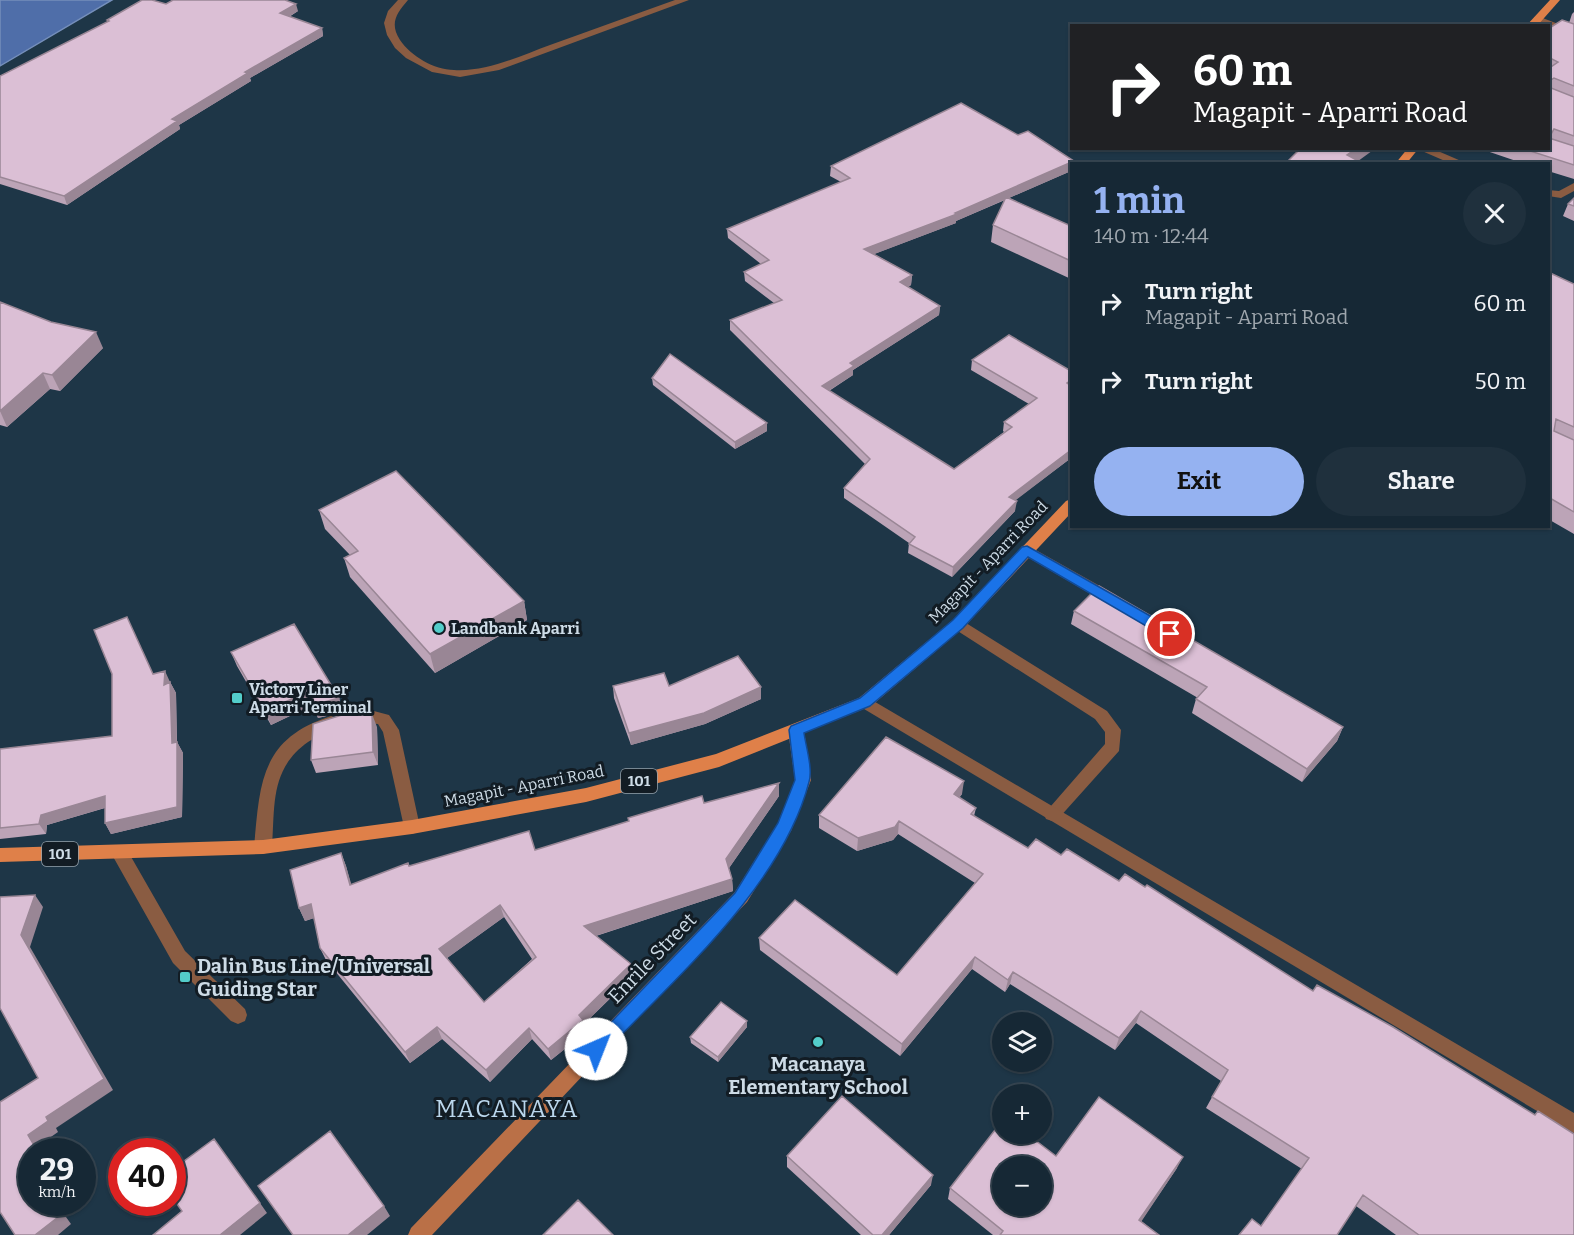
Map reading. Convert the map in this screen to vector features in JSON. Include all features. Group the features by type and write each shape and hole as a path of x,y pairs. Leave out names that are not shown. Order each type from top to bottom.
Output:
{"main road":[{"path":"1534,22 1555,0"},
{"path":"1402,162 1412,150"},
{"name":"Magapit - Aparri Road","path":"0,855 263,847 412,827 586,795 718,760 865,702 958,624 1070,505"}],"street":[{"path":"403,0 390,14 387,26 393,41 407,54 434,70 449,74 473,73 495,68 684,0"},
{"path":"1550,26 1574,33"},
{"path":"1425,150 1458,162"},
{"path":"1550,193 1561,195 1574,186"},
{"path":"1027,550 1129,610"},
{"path":"958,624 1101,715 1113,730 1113,746 1052,814"},
{"path":"865,702 1574,1124"},
{"path":"263,847 271,769 287,747 308,732 333,721 360,717 383,719 391,730 412,827"},
{"name":"Enrile Street","path":"418,1235 741,897 785,826 802,780 796,730"},
{"path":"120,853 179,957 238,1015"}],"water":[{"path":"0,0 112,0 0,66"}],"building":[{"path":"142,0 166,4 173,0 285,0 296,4 280,13 322,28 245,72 248,73 172,119 177,121 64,196 0,177 0,76 109,21 107,20"},
{"path":"1562,20 1574,24 1574,86 1554,78 1551,80 1551,88 1574,97 1574,136 1554,129 1550,136 1550,68 1558,62 1550,58 1550,28"},
{"path":"961,103 1018,135 1028,131 1074,161 955,213 957,214 864,249 912,275 900,282 940,306 850,363 854,366 822,386 954,469 1012,427 1004,422 1037,398 972,360 1009,335 1070,370 1070,381 1067,383 1070,385 1070,451 1009,497 1017,501 953,567 909,544 915,537 844,488 870,459 730,320 782,300 744,272 769,260 727,229 850,178 831,166"},
{"path":"1550,138 1574,146 1574,165 1527,150 1550,150"},
{"path":"1299,150 1354,150 1347,155 1360,162 1287,162"},
{"path":"1006,197 1070,226 1070,261 993,225"},
{"path":"1574,198 1574,206 1568,204"},
{"path":"1550,273 1574,284 1574,427 1556,419 1554,431 1574,440 1574,512 1550,498"},
{"path":"0,302 51,322 96,332 52,375 43,373 0,411"},
{"path":"670,354 767,423 735,442 652,378"},
{"path":"396,471 524,601 430,654 344,558 358,551 319,510"},
{"path":"1099,586 1343,727 1307,769 1196,699 1207,687 1074,611"},
{"path":"127,617 153,674 165,671 164,685 170,682 172,743 177,742 177,807 105,823 105,796 41,815 39,824 0,828 0,749 112,736 112,674 94,630"},
{"path":"294,624 339,698 313,705 314,689 265,711 231,652"},
{"path":"738,656 761,687 704,713 629,733 613,686 664,673 669,686"},
{"path":"345,714 372,714 373,752 311,760 313,724"},
{"path":"886,737 964,781 954,794 976,808 971,814 1028,848 1036,839 1061,855 1067,849 1119,881 1125,874 1145,887 1147,885 1313,991 1317,985 1393,1027 1535,1115 1538,1111 1574,1134 1574,1235 1419,1235 1363,1195 1337,1235 1239,1235 1252,1219 1261,1226 1309,1158 1212,1097 1228,1070 1141,1011 1119,1038 1013,972 1008,980 975,957 902,1044 759,938 795,900 897,975 983,874 899,821 895,827 858,838 819,815"},
{"path":"779,783 726,859 732,879 584,926 631,964 579,1015 583,1020 548,1049 529,1028 486,1070 437,1027 405,1052 320,948 311,904 299,908 290,870 341,853 350,885 408,863 409,866 529,831 535,850 629,821 628,818 702,796 704,803","holes":["500,905 536,957 484,1002 439,949"]},
{"path":"35,895 21,935 104,1079 46,1117 48,1121 28,1135 30,1138 18,1138 18,1216 59,1216 35,1235 15,1235 0,1212 0,1102 38,1078 0,1008 0,897"},
{"path":"721,1002 747,1021 718,1057 690,1037"},
{"path":"842,1096 933,1175 882,1235 873,1235 787,1156"},
{"path":"1099,1097 1183,1157 1139,1220 1159,1235 1000,1235 1003,1231 950,1188 992,1134 992,1144 1040,1144 1056,1156"},
{"path":"330,1131 384,1206 348,1235 293,1235 258,1186"},
{"path":"214,1139 260,1203 220,1235 153,1235 176,1216 186,1216 186,1160"},
{"path":"578,1200 613,1235 543,1235"}],"place":[{"name":"Landbank Aparri","path":"439,628"},
{"name":"Victory Liner Aparri Terminal","path":"237,698"},
{"name":"Dalin Bus Line/Universal Guiding Star","path":"185,977"},
{"name":"Macanaya Elementary School","path":"818,1042"}],"district":[{"name":"MACANAYA","path":"507,1109"}],"route":[{"path":"596,1049 741,897 785,826 802,780 796,730 865,702 958,624 1027,550 1170,634"}]}
